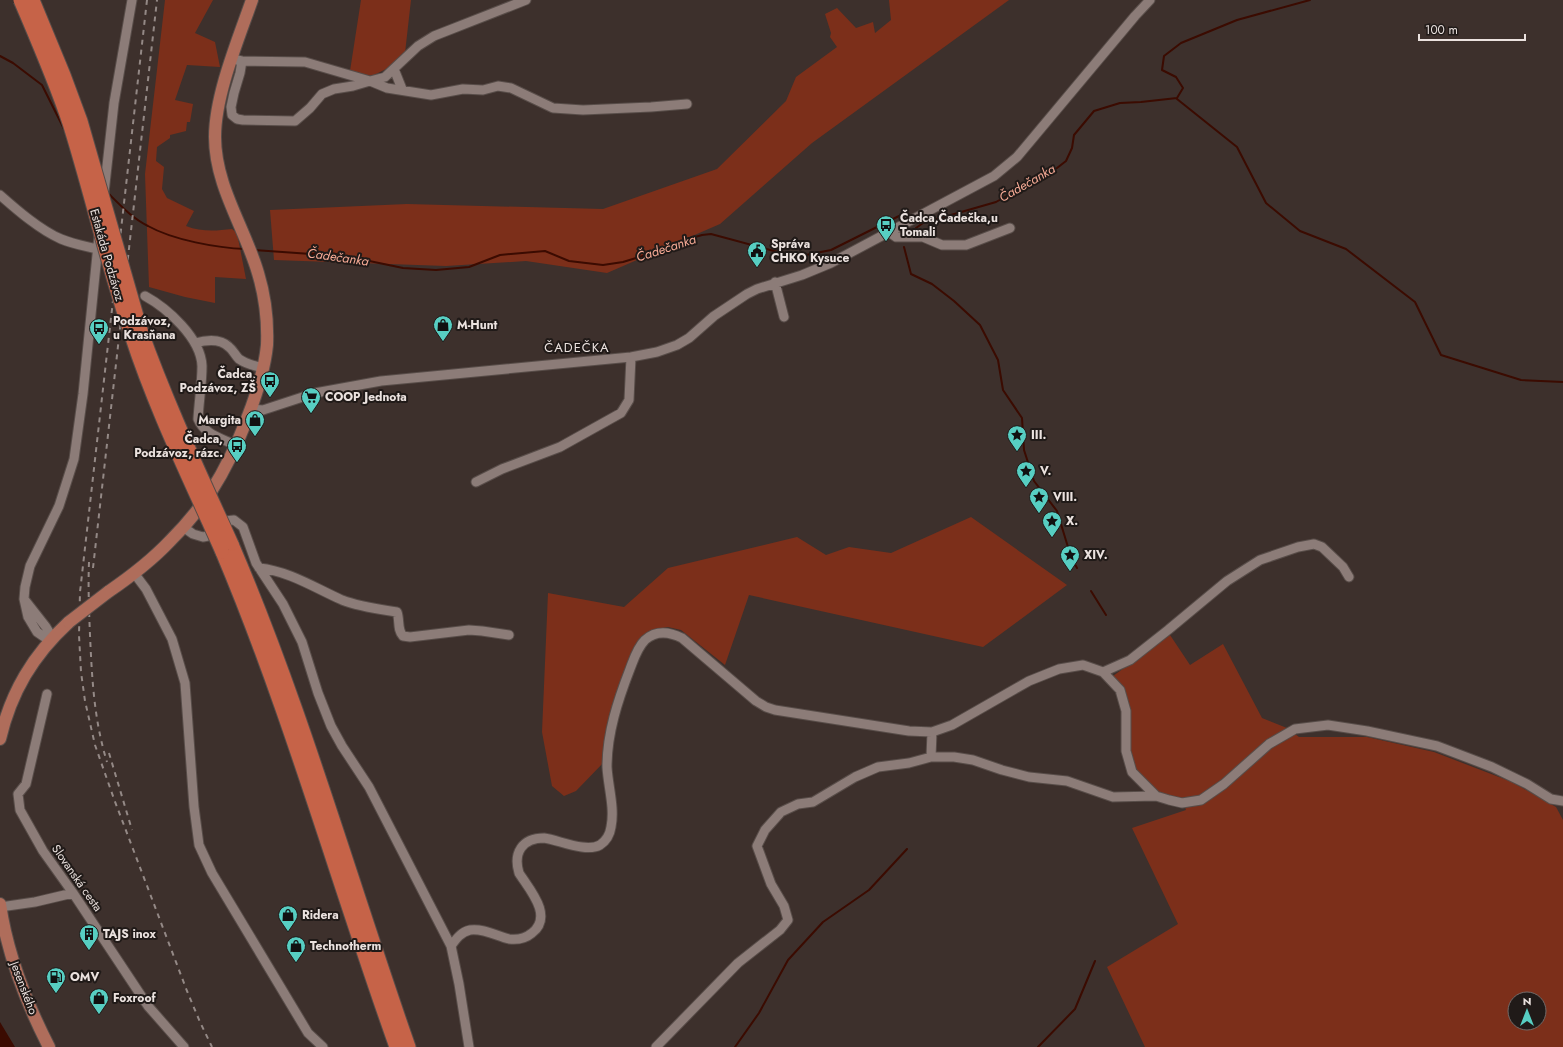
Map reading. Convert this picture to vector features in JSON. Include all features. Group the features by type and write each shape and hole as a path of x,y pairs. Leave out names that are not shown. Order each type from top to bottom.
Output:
{"highway":[{"name":"Estakáda Podzávoz","path":"20,0 52,78 68,122 141,366 160,416 227,548"},
{"name":"Estakáda Podzávoz","path":"33,0 81,121 139,323 153,363 227,548"},
{"path":"227,548 396,1047"},
{"path":"227,548 268,632 409,1047"}],"main road":[{"path":"0,739 6,716 20,685 38,654 69,622 134,573 163,548 183,526 212,490 235,445 250,409 263,368 266,346 266,316 261,286 254,259 220,174 215,145 216,121 219,106 237,60 252,0"},
{"name":"Jesenského","path":"0,906 20,982 49,1047"}],"street":[{"path":"50,641 37,632 28,617 24,599 26,578 30,566 59,506 74,459 114,103 132,0"},
{"path":"526,0 434,36 418,46 385,77 370,81 353,86 334,89 322,94 310,108 295,120 243,120 234,117 231,107 237,60 305,62 370,81 387,88 431,94 463,89 483,90 498,86 511,88 553,108 583,110 643,108 687,104"},
{"path":"250,409 263,410 316,393 381,381 631,357 677,345 689,338 714,316 735,301 757,289 775,282 802,275 831,263 994,176 1017,157 1150,0"},
{"path":"394,69 402,89"},
{"path":"0,195 36,223 59,238 97,248"},
{"path":"890,232 896,237 923,237 942,245 966,245 1010,228"},
{"path":"775,282 784,317"},
{"path":"145,296 176,319 195,343 202,364 198,419 201,426 206,431 235,445"},
{"path":"195,343 220,341 228,346 240,359 249,364 263,368"},
{"path":"476,482 502,469 560,447 621,413 629,400 631,357"},
{"path":"183,526 193,534 204,537 211,534 218,525 225,521 234,520 238,522 246,532 252,553 259,568 283,604 302,642 318,693 331,726 342,746 369,787 386,818 451,946 459,984 469,1047"},
{"path":"1103,672 1130,660 1227,581 1260,560 1298,546 1314,544 1322,547 1343,566 1349,577"},
{"path":"259,568 285,574 355,604 397,612 402,636 410,637 468,630 508,635"},
{"path":"134,573 146,590 172,639 185,683 194,807 199,845 212,873 308,1033 323,1047"},
{"path":"451,946 461,935 469,930 480,930 510,939 516,939 530,935 537,928 540,918 539,906 519,873 516,861 519,851 526,842 537,838 544,838 586,848 600,845 606,840 609,834 612,819 608,767 610,738 620,694 635,654 641,644 650,636 666,632 682,638 756,701 766,707 782,711 894,728 932,732 952,726 1029,681 1059,669 1083,665 1103,672 1120,690 1126,712 1126,751 1132,772 1156,796"},
{"name":"Slovanská cesta","path":"47,694 26,784 18,794 20,810 43,851 73,893 148,1006 184,1047"},
{"path":"656,1047 738,963 780,930 788,920 784,906 771,884 757,846 765,830 781,812 798,804 814,802 855,777 878,767 909,763 931,757 954,757 973,760 1029,777 1067,781 1113,797 1156,796 1182,803 1201,800 1224,784 1269,744 1295,729 1328,725 1367,731 1437,746 1492,767 1527,784 1552,799 1563,801"},
{"path":"931,757 932,732"},
{"path":"0,906 35,902 73,893"}],"shaded area":[{"path":"165,0 213,0 195,33 215,42 220,67 187,65 175,100 193,104 190,122 187,122 186,131 170,135 170,138 157,147 156,161 164,167 162,189 167,198 194,211 186,226 209,230 232,229 237,233 246,279 215,277 215,303 185,297 149,287 145,174"},
{"path":"361,0 411,0 405,53 388,68 372,76 350,71"},
{"path":"889,0 1009,0 812,143 720,224 607,273 526,261 446,266 274,260 270,210 407,204 603,209 717,169 786,101 796,77 837,47 830,37 831,33 825,14 837,8 856,28 873,22 875,33 891,20"},
{"path":"971,517 1067,585 983,647 749,595 725,665 681,630 668,627 653,630 637,642 629,661 605,761 576,791 564,796 552,786 542,732 548,593 624,607 668,568 797,537 826,555 849,547 891,553"},
{"path":"1170,635 1190,665 1223,644 1262,718 1287,728 1299,737 1367,737 1434,752 1512,782 1556,807 1563,820 1563,1047 1145,1047 1107,967 1178,924 1132,828 1186,810 1182,800 1157,792 1143,781 1135,767 1130,750 1129,711 1113,676"},
{"path":"0,1022 15,1047 0,1047"}],"waterway":[{"name":"Čadečanka","path":"916,221 923,223 996,202 1057,168 1066,161 1072,148 1074,135 1094,111 1120,103 1177,98 1183,88 1176,77 1162,70 1164,56 1181,43 1237,20 1310,0"},
{"name":"Čadečanka","path":"0,56 13,63 42,85 65,131"},
{"path":"1177,99 1237,147 1266,203 1300,231 1346,249 1415,302 1441,355 1521,380 1563,382"},
{"name":"Čadečanka","path":"108,193 126,211 158,231 196,242 222,247 246,249"},
{"name":"Čadečanka","path":"254,250 311,254 331,253 403,268 436,270 469,267 500,255 545,251 569,261 603,265 623,262 649,254 675,243 702,235 711,234 774,251 801,256 831,250 899,216 908,219"},
{"name":"Čadečanka","path":"916,228 923,223"},
{"path":"904,247 911,274 932,284 954,301 980,325 998,360 1003,390 1022,418 1024,450 1034,481 1057,511 1071,557 1077,568"},
{"path":"1091,591 1106,615"},
{"path":"735,1047 759,1013 788,960 823,922 869,890 907,849"},
{"path":"1038,1047 1075,1009 1095,961"}],"railway":[{"path":"147,0 80,592 79,635 81,672 85,701 95,745 187,991 212,1047"},
{"path":"93,568 157,0"},
{"path":"89,562 89,608 93,683 96,715 107,762"},
{"path":"109,753 132,830"}],"place":[{"name":"Čadca,Čadečka,u Tomali","path":"886,242"},
{"name":"Správa CHKO Kysuce","path":"757,268"},
{"name":"M-Hunt","path":"443,342"},
{"name":"Podzávoz, u Krasňana","path":"99,345"},
{"name":"Čadca, Podzávoz, ZŠ","path":"270,398"},
{"name":"COOP Jednota","path":"311,414"},
{"name":"Margita","path":"255,437"},
{"name":"III.","path":"1017,452"},
{"name":"Čadca, Podzávoz, rázc.","path":"237,463"},
{"name":"V.","path":"1026,488"},
{"name":"VIII.","path":"1039,514"},
{"name":"X.","path":"1052,538"},
{"name":"XIV.","path":"1070,572"},
{"name":"Ridera","path":"288,932"},
{"name":"TAJS inox","path":"89,951"},
{"name":"Technotherm","path":"296,963"},
{"name":"OMV","path":"56,994"},
{"name":"Foxroof","path":"99,1015"}],"district":[{"name":"ČADEČKA","path":"577,347"}]}
